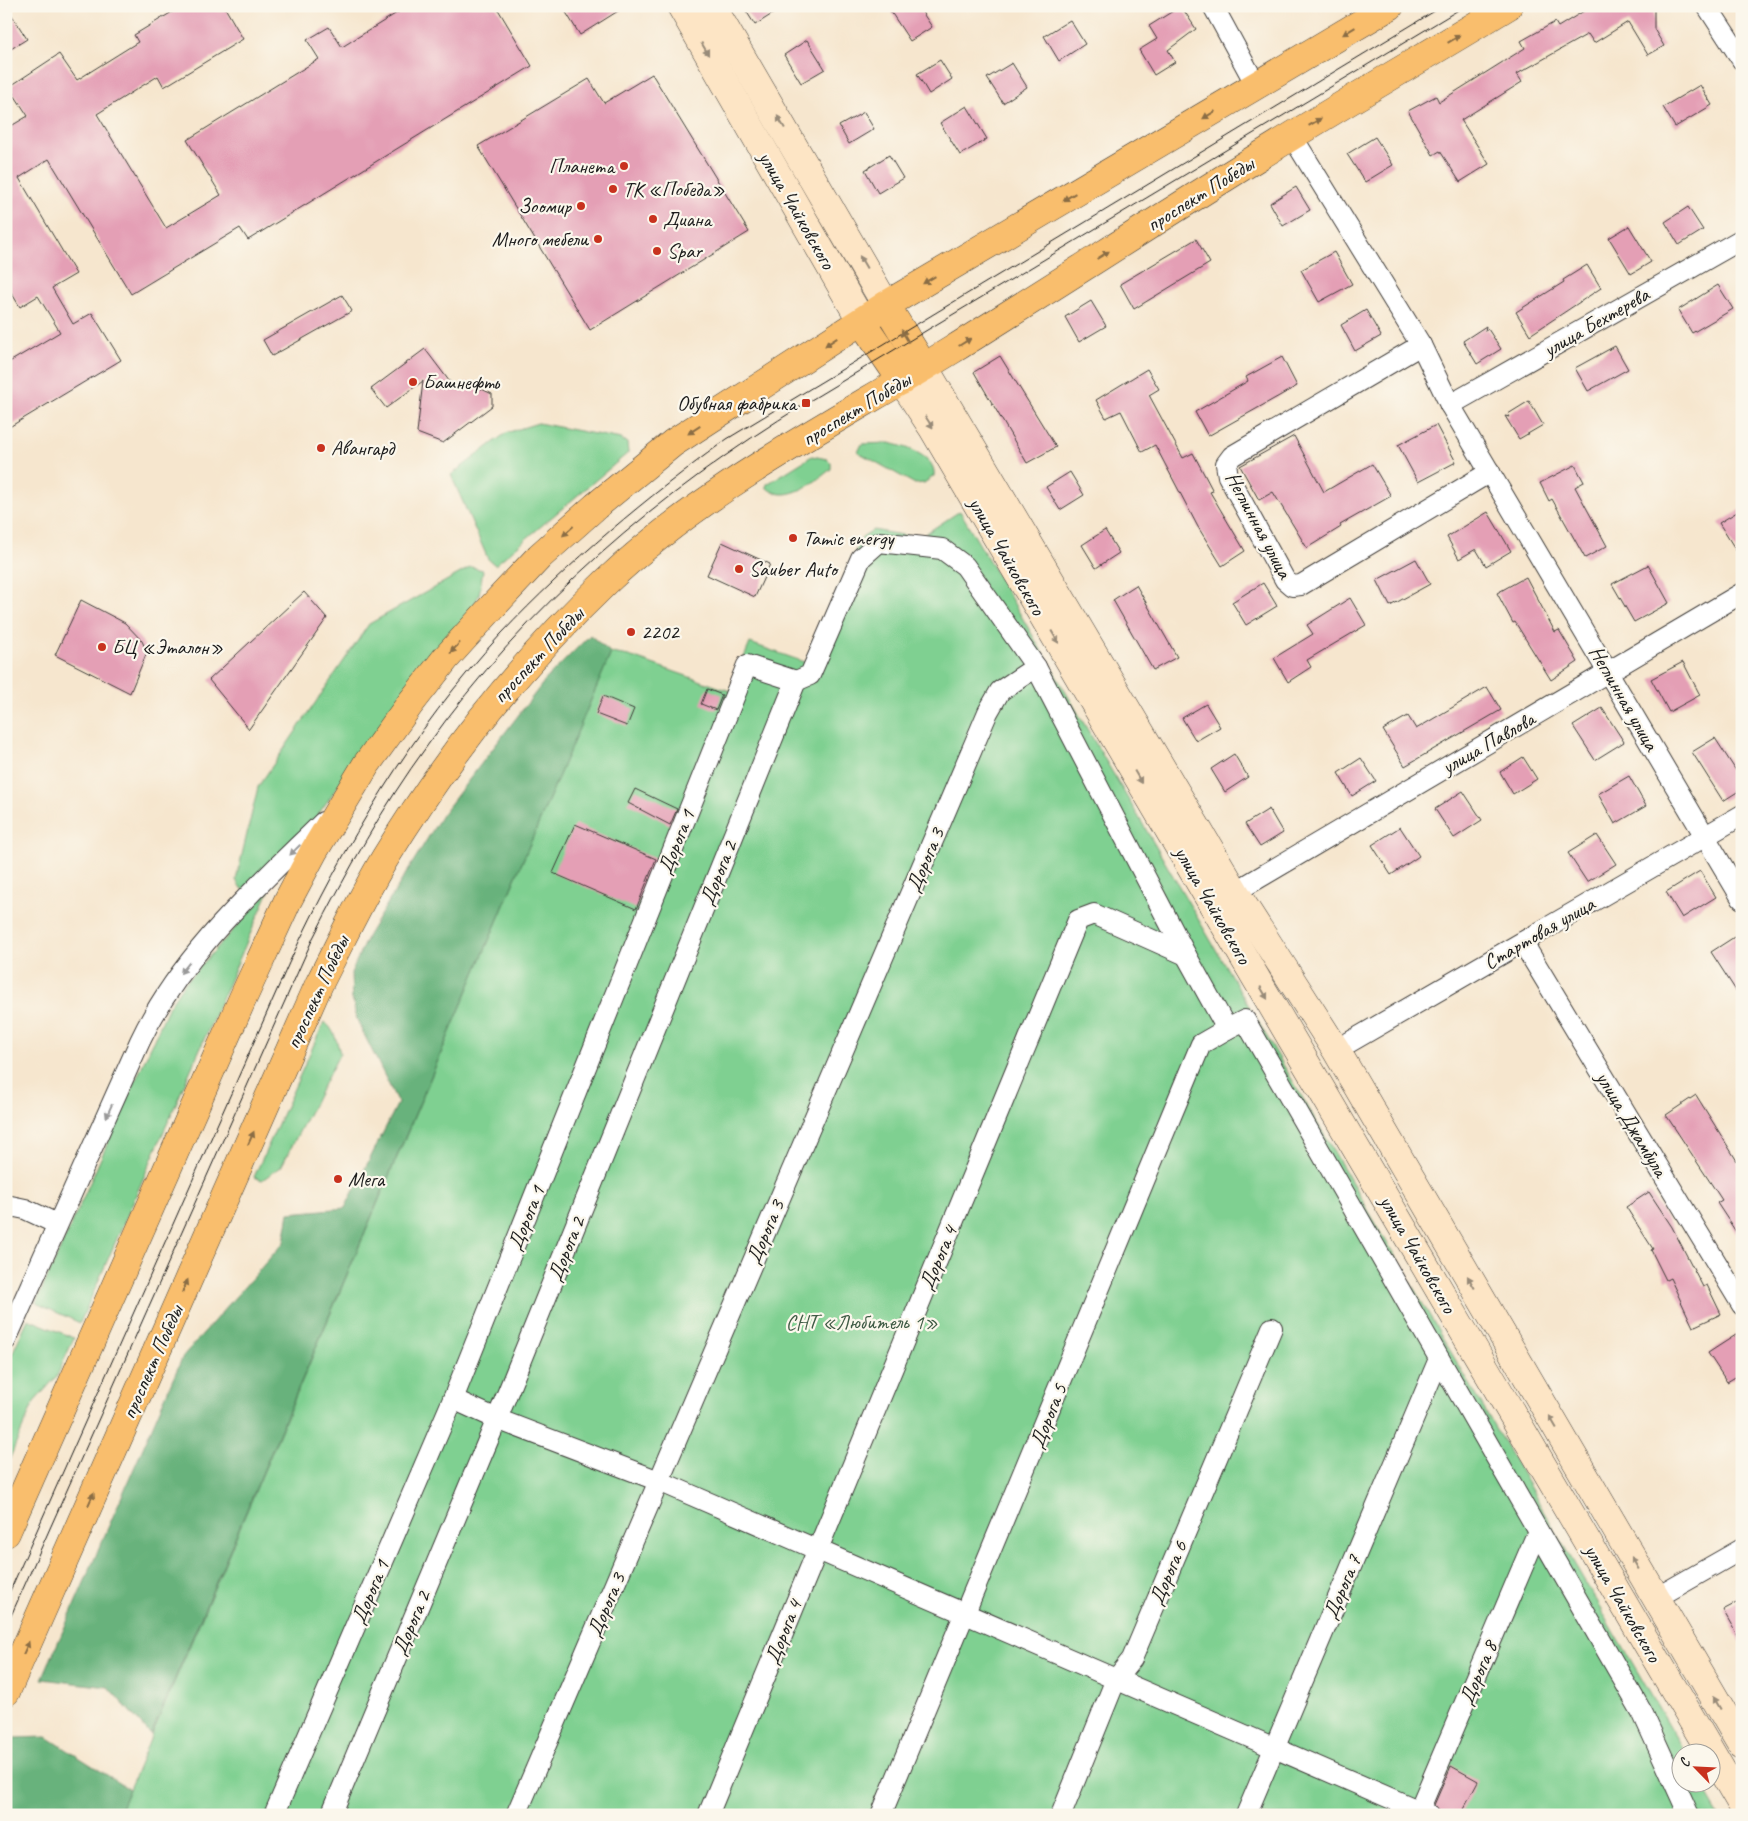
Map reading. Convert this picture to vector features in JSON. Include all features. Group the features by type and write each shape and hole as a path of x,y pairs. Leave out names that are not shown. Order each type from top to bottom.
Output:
{"main road":[{"name":"улица Чайковского","path":"681,6 862,322 913,374 1235,892 1336,1050 1742,1745"},
{"name":"улица Чайковского","path":"712,6 886,305 932,427 1742,1805"},
{"path":"6,1533 288,900 343,803 410,704 446,658 540,556 596,506 674,443 886,305 1390,6"},
{"name":"проспект Победы","path":"6,1692 319,984 383,861 450,759 494,701 544,645 649,544 717,493 913,374 1292,136 1508,6"}],"street":[{"path":"1213,6 1257,86"},
{"path":"1707,6 1742,60"},
{"name":"Неглинная улица","path":"1292,136 1421,344 1450,405 1742,899"},
{"name":"улица Бехтерева","path":"1450,405 1742,239"},
{"name":"Неглинная улица","path":"1421,344 1232,456 1226,464 1228,476 1285,580 1292,586 1301,585 1490,472"},
{"path":"796,681 810,676 861,558 878,542 942,549 965,566 1036,667 1186,955 1227,1029"},
{"name":"улица Павлова","path":"1235,892 1742,592"},
{"name":"Дорога 1","path":"274,1815 453,1399 748,665 796,681"},
{"name":"Дорога 3","path":"516,1815 988,712 1000,691 1036,667"},
{"name":"Дорога 2","path":"331,1815 497,1419 796,681"},
{"path":"6,1340 57,1224 162,997 235,909 343,803"},
{"name":"Стартовая улица","path":"1336,1050 1742,815"},
{"name":"Дорога 4","path":"708,1815 1078,920 1094,914 1186,955"},
{"name":"улица Джамбула","path":"1522,943 1742,1305"},
{"name":"Дорога 5","path":"881,1815 1202,1044 1244,1020 1439,1359"},
{"path":"6,1205 25,1209 57,1224"},
{"name":"Дорога 6","path":"1061,1815 1116,1679 1132,1659 1272,1328"},
{"path":"1439,1359 1643,1714 1688,1815"},
{"name":"Дорога 7","path":"1246,1815 1439,1359"},
{"path":"453,1399 497,1419 659,1481 1422,1813"},
{"name":"Дорога 8","path":"1422,1813 1538,1532"},
{"path":"1656,1598 1742,1549"}],"green space":[{"path":"538,423 621,439 627,443 628,453 495,565 488,559 451,475 506,433"},
{"path":"889,443 911,449 925,458 934,469 934,476 924,483 915,484 858,452 862,444"},
{"path":"812,456 827,459 831,463 831,469 817,480 791,493 782,494 766,487 767,484"},
{"name":"СНТ «Любитель 1»","path":"960,511 1680,1744 1670,1744 1670,1794 1708,1794 1720,1815 118,1815 611,653 629,656 730,691 750,643 810,664 829,610 862,537 873,530 919,538"},
{"path":"471,567 483,570 479,595 471,611 396,703 313,822 246,891 240,887 236,880 258,787 369,624"},
{"path":"590,635 611,653 151,1735 108,1687 42,1679 183,1356 284,1242 289,1213 345,1208 398,1103 357,1020 352,999 351,973 368,935 442,815 546,679"},
{"path":"269,891 80,1323 36,1303 169,1006 183,985"},
{"path":"324,1022 333,1032 340,1053 281,1167 262,1180 254,1177"},
{"path":"28,1319 74,1338 57,1376 34,1402 6,1467 6,1367"},
{"path":"47,1737 129,1789 118,1815 6,1815 6,1753 13,1738"}],"building":[{"path":"6,6 27,39 6,52"},
{"path":"182,6 224,6 243,39 164,87 158,76 97,114 166,228 221,195 187,140 319,59 307,40 329,27 342,47 408,6 496,6 532,66 248,240 240,228 131,294 49,159 19,178 76,274 52,288 73,324 92,313 121,360 6,429 6,364 60,332 38,296 20,307 6,284 6,129 28,116 9,87 59,54 77,80 138,42 134,35"},
{"path":"562,6 626,6 580,35"},
{"path":"743,6 785,6 755,25"},
{"path":"887,6 918,6 932,27 910,41"},
{"path":"1181,6 1196,29 1168,50 1175,62 1154,75 1139,50 1157,39 1149,26"},
{"path":"1592,6 1654,6 1654,29 1664,46 1648,55 1628,22 1594,43 1588,34 1517,74 1522,82 1461,120 1489,164 1460,182 1440,151 1433,155 1408,111 1436,96 1439,102 1525,48 1521,41 1555,22 1558,27"},
{"path":"1070,20 1085,44 1059,61 1044,36"},
{"path":"807,40 825,69 801,83 784,55"},
{"path":"940,60 952,79 929,94 917,74"},
{"path":"1012,63 1027,87 1003,103 987,78"},
{"name":"ТК «Победа»","path":"652,74 749,232 590,330 478,146 589,79 604,103"},
{"path":"1700,85 1712,105 1675,127 1663,107"},
{"path":"967,106 987,139 960,155 940,123"},
{"path":"864,112 874,129 849,144 839,126"},
{"path":"1375,137 1393,165 1365,182 1347,154"},
{"path":"889,155 903,178 878,193 865,170"},
{"path":"1296,187 1310,210 1283,226 1270,203"},
{"path":"1688,207 1703,230 1679,245 1665,222"},
{"path":"1629,226 1651,262 1631,274 1609,238"},
{"path":"1196,239 1210,263 1134,309 1120,284"},
{"path":"1334,252 1352,284 1319,302 1301,270"},
{"path":"1587,265 1601,288 1530,335 1516,312"},
{"path":"1718,285 1733,309 1692,333 1678,310"},
{"path":"342,295 352,311 272,356 263,340"},
{"path":"1091,301 1106,326 1079,342 1065,317"},
{"path":"1366,310 1381,336 1355,351 1341,325"},
{"path":"1486,326 1485,331 1488,329 1501,349 1477,364 1463,341"},
{"path":"1615,346 1628,369 1588,391 1575,368"},
{"path":"425,349 456,390 467,382 492,394 492,406 443,443 417,433 423,381 386,408 371,389"},
{"path":"1000,356 1056,447 1027,463 974,372"},
{"path":"1282,357 1297,386 1208,436 1195,412 1248,381 1246,377"},
{"path":"1147,369 1159,389 1149,395 1183,458 1193,453 1213,491 1210,492 1245,551 1222,566 1198,527 1155,445 1142,452 1121,411 1106,418 1096,400"},
{"path":"1529,401 1543,425 1519,439 1505,416 1510,417 1508,414"},
{"path":"1436,425 1456,462 1418,482 1398,445"},
{"path":"1294,436 1324,492 1372,464 1391,496 1340,525 1341,527 1307,548 1273,492 1259,500 1240,466"},
{"path":"1575,465 1584,482 1575,487 1607,546 1585,558 1552,499 1549,501 1540,483"},
{"path":"1070,472 1084,495 1060,510 1046,487"},
{"path":"1742,509 1742,560 1719,523"},
{"path":"1488,512 1511,551 1486,566 1476,549 1459,559 1447,537"},
{"path":"1105,530 1119,553 1096,568 1082,545"},
{"name":"Sauber Auto","path":"722,542 770,564 755,597 707,575"},
{"path":"1416,559 1430,584 1390,606 1377,580"},
{"path":"1648,565 1669,603 1634,622 1612,584"},
{"path":"1526,577 1555,632 1559,630 1578,662 1551,680 1515,622 1513,623 1497,593"},
{"path":"1263,583 1277,606 1246,625 1232,602"},
{"path":"1136,585 1177,657 1153,670 1113,600"},
{"path":"304,592 327,618 249,729 209,680"},
{"path":"1350,598 1366,625 1307,660 1311,667 1288,682 1274,658 1313,634 1307,625"},
{"name":"БЦ «Эталон»","path":"81,600 125,623 142,641 147,652 130,693 55,655"},
{"path":"1683,662 1700,695 1669,712 1651,679"},
{"path":"1487,687 1501,710 1405,766 1383,730 1408,716 1416,729"},
{"path":"707,689 722,695 716,710 701,704"},
{"path":"603,696 634,709 627,726 596,714"},
{"path":"1206,704 1220,727 1196,741 1182,718"},
{"path":"1602,708 1624,742 1595,760 1573,726"},
{"path":"1715,738 1742,780 1742,789 1723,801 1692,752"},
{"path":"1234,754 1248,777 1225,792 1211,769"},
{"path":"1523,757 1537,779 1513,794 1500,772"},
{"path":"1361,758 1376,781 1352,796 1338,773"},
{"path":"1629,776 1646,806 1615,824 1598,794"},
{"path":"635,789 677,809 670,825 628,803"},
{"path":"1463,791 1482,820 1454,838 1435,809"},
{"path":"1269,809 1283,833 1260,847 1245,824"},
{"path":"575,824 656,859 636,909 553,873"},
{"path":"1400,827 1419,856 1391,875 1372,845"},
{"path":"1597,835 1616,864 1587,882 1568,853"},
{"path":"1700,871 1716,897 1682,918 1666,892"},
{"path":"1742,932 1742,1000 1711,952"},
{"path":"1696,1095 1742,1169 1742,1241 1717,1203 1722,1200 1666,1115"},
{"path":"1649,1192 1672,1227 1703,1287 1707,1285 1721,1314 1693,1327 1670,1278 1666,1280 1651,1250 1653,1249 1626,1207"},
{"path":"1742,1331 1742,1373 1727,1382 1708,1353"},
{"path":"1742,1600 1742,1644 1723,1610"},
{"path":"1451,1766 1478,1781 1460,1815 1442,1815 1434,1805"}],"tram line":[{"path":"6,1600 310,919 357,832 409,749 438,709 501,634 581,556 638,507 727,439 1443,6"},
{"path":"6,1627 313,938 366,840 395,792 466,694 508,646 552,599 599,555 648,514 752,438 806,403 1465,6"}],"place":[{"name":"Планета","path":"624,166"},
{"name":"ТК «Победа»","path":"613,189"},
{"name":"Зоомир","path":"581,206"},
{"name":"Диана","path":"653,219"},
{"name":"Много мебели","path":"598,239"},
{"name":"Spar","path":"657,251"},
{"name":"Башнефть","path":"413,382"},
{"name":"Обувная фабрика","path":"806,403"},
{"name":"Авангард","path":"321,448"},
{"name":"Tamic energy","path":"793,538"},
{"name":"Sauber Auto","path":"739,569"},
{"name":"2202","path":"631,632"},
{"name":"БЦ «Эталон»","path":"102,647"},
{"name":"Мега","path":"338,1179"}]}
